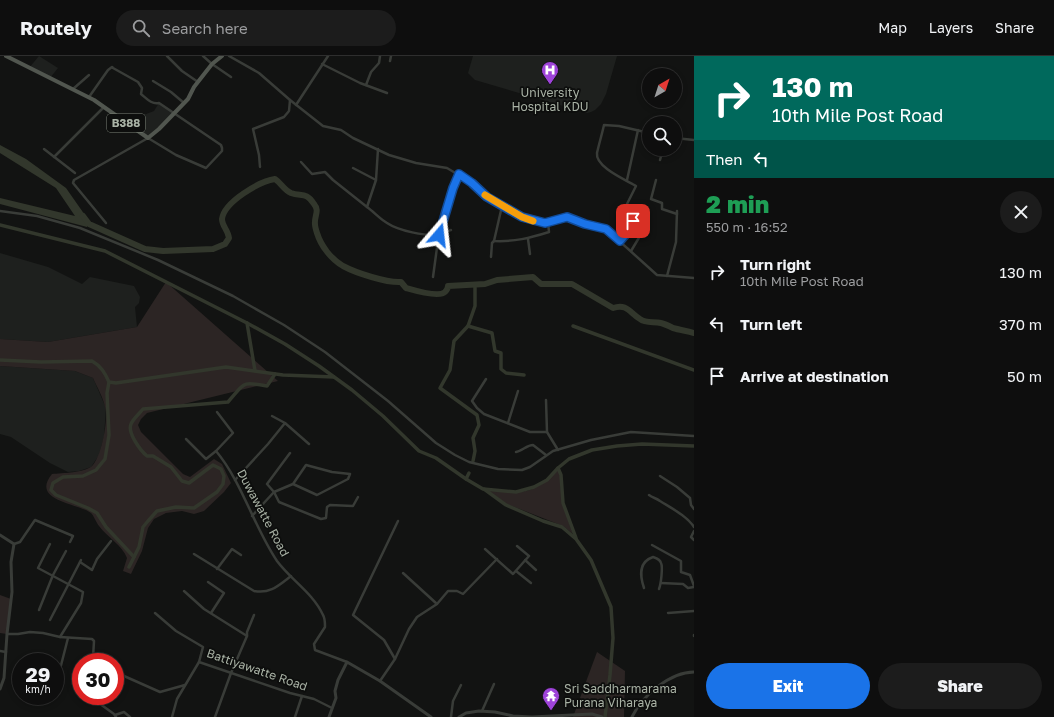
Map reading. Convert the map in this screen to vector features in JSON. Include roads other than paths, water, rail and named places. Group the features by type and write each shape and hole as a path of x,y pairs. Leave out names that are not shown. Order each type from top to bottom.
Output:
{"main road":[{"name":"B388","path":"6,56 88,97 148,138 185,103 212,64 222,56"}],"street":[{"path":"167,56 182,71 198,83"},
{"path":"203,56 231,77"},
{"path":"229,56 259,72 290,100 323,126 341,130 353,138 389,155 416,163 447,168 472,183 487,197 522,217 538,222 548,222 565,216 585,224 606,229 654,273 660,276 694,278"},
{"path":"296,105 328,56"},
{"path":"366,85 371,72 379,63 380,56"},
{"path":"390,61 391,56"},
{"path":"322,64 353,80 387,93"},
{"path":"88,97 112,67 138,82 142,88 141,94 154,104 159,103 221,145 222,148 222,151 206,168 176,155 148,138 74,180 73,183 106,223"},
{"path":"73,90 88,75"},
{"path":"153,81 185,103"},
{"path":"260,168 259,155 253,130 284,117 289,111 290,100"},
{"path":"54,157 104,107"},
{"path":"620,241 634,223 629,218 634,212 626,206 636,186 609,171 598,158 597,152 604,125 642,131"},
{"path":"627,180 638,130"},
{"path":"682,139 694,140"},
{"path":"44,149 75,173"},
{"path":"367,207 376,180 378,149"},
{"path":"660,160 661,156"},
{"path":"302,162 312,174 325,172 386,223 397,228 415,233 439,234 452,230"},
{"path":"353,168 376,180"},
{"path":"433,277 439,234 459,174"},
{"path":"656,180 651,199 662,203 662,209 677,213 676,242 667,276"},
{"path":"491,257 492,243 494,241 502,206"},
{"path":"0,211 37,216 80,228 158,260 232,296 284,325 325,352 383,396 436,443 469,462 498,469 522,470 530,467 546,455 558,450 591,440 631,432 694,436"},
{"path":"494,241 517,241 549,232 548,222"},
{"path":"631,251 646,226"},
{"path":"528,239 530,254"},
{"path":"486,379 472,401 477,408 484,414 530,432 547,432"},
{"path":"508,423 518,391"},
{"path":"546,400 547,432 558,450"},
{"path":"186,439 206,459 216,451 233,433 217,412"},
{"path":"272,416 285,423 308,444"},
{"path":"235,480 285,423"},
{"path":"516,452 520,452 530,445 533,445 546,455"},
{"name":"Duwawatte Road","path":"216,451 227,464 252,516 277,561 312,598 324,616 325,627 314,644 315,650 347,662 380,681 431,717"},
{"path":"290,453 267,484 280,502 321,519 326,518 328,507 330,505 353,506 358,497"},
{"path":"252,516 274,492 293,484 306,465 332,472 350,474 348,479 317,495 293,484"},
{"path":"660,476 690,498 691,505 694,509"},
{"path":"649,495 679,514 694,527"},
{"path":"14,544 20,542 35,520 73,536 70,542"},
{"path":"395,659 384,640 353,615 398,521"},
{"path":"694,531 691,537 694,540"},
{"path":"0,535 14,544"},
{"path":"50,620 81,561 92,570 97,559 111,541"},
{"path":"0,689 4,678 12,592 11,562 14,544"},
{"path":"50,544 38,568 83,592 81,603 60,637"},
{"path":"652,545 681,561 681,572 690,575 694,586 688,588 683,584 661,583"},
{"path":"485,549 513,574 529,556 517,546"},
{"path":"217,569 232,549 241,555"},
{"path":"39,610 53,575 66,551"},
{"path":"194,554 254,592 263,593 273,589 290,576"},
{"path":"644,588 640,576 641,569 651,558 657,558 662,564 661,583 658,589"},
{"path":"380,681 395,659 417,616 437,604 448,591 457,591 464,594 497,559"},
{"path":"525,560 536,570"},
{"path":"516,571 531,583"},
{"path":"403,573 437,604"},
{"path":"208,582 224,592 211,613"},
{"path":"184,591 204,609 247,636"},
{"path":"668,613 694,611"},
{"name":"Battiyawatte Road","path":"155,613 176,631 203,647 199,662 290,693 314,699 332,708"},
{"path":"216,717 231,673 247,636 247,632 254,615"},
{"path":"7,634 30,632 68,638 92,639 94,641 93,653"},
{"path":"64,654 68,638"},
{"path":"0,651 6,652"},
{"path":"172,717 177,699 199,662"},
{"path":"329,717 336,698 335,691 338,680 347,662"},
{"path":"632,717 647,697 664,682 679,674 694,672"},
{"path":"124,676 160,692 185,685"},
{"path":"482,711 494,684"},
{"path":"451,717 453,702 461,685"},
{"path":"295,717 302,696"},
{"path":"101,705 115,716 124,712 130,717"},
{"path":"459,717 466,713 482,711 495,712 505,715 532,717 592,714 602,717"}],"waterway":[{"path":"83,216 89,224 145,249 163,251 213,249 225,244 229,238 222,219 224,212 229,206 252,188 275,179 289,192 306,196 311,200 317,209 315,221 316,228 324,247 339,263 356,272 380,279 401,282 406,288 432,294 442,294 448,286 485,284 497,280 533,277 541,284 572,284 613,308 622,307 628,309 642,321 666,324 673,328 694,333"},
{"path":"0,225 105,251 247,323 285,344 319,366 352,390 383,416 419,451 436,458 483,489 516,492 534,487 547,480 569,459 592,450 642,444 694,446"},
{"path":"473,461 475,451 473,438 479,425 477,415 440,388 450,370 454,341 468,326 475,306 475,285"},
{"path":"247,323 255,371"},
{"path":"468,326 492,333 495,351 501,353 501,369 506,373 524,375"},
{"path":"573,326 694,370"},
{"path":"0,360 41,362 92,361 98,365 109,382 116,383 226,367 283,375 334,377"},
{"path":"129,567 139,547 143,527 157,511 176,507 194,508 217,492 223,484 224,476 221,469 213,465 189,483 182,481 171,467 153,456 147,456 141,450 135,442 131,432 130,428 133,420 143,409 228,402 244,385 252,384 267,386 275,374"},
{"path":"109,382 107,393 109,435 105,459 96,470 83,476 63,477 53,483 51,490 56,495 97,513 106,527 134,557"},
{"path":"558,468 561,475 563,503 576,538"},
{"path":"466,479 469,473"},
{"path":"484,489 506,505 543,521 562,527 576,539 591,560 611,607 613,638 605,717"}],"place":[{"name":"University Hospital KDU","path":"550,85"},
{"name":"Sri Saddharmarama Purana Viharaya","path":"551,711"}]}
